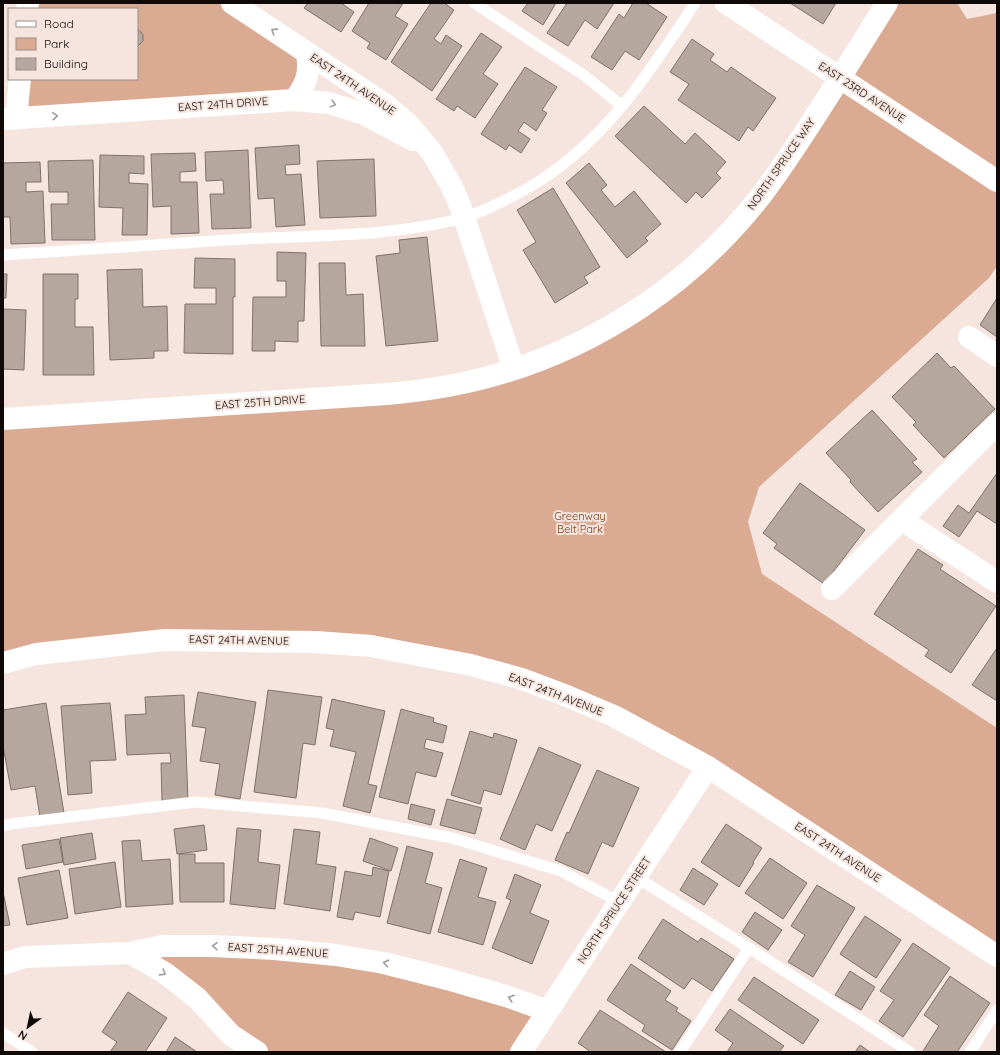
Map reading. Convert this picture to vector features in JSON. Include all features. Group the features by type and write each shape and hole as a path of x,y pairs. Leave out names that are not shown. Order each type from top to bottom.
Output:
{"street":[{"name":"EAST 24TH AVENUE","path":"232,3 386,105 408,124 431,151 451,185 464,217 514,369"},
{"name":"EAST 23RD AVENUE","path":"726,3 997,181"},
{"path":"840,78 887,3"},
{"path":"294,100 303,89 307,79 309,66 307,53"},
{"name":"NORTH SPRUCE WAY","path":"514,369 570,347 612,325 657,296 689,271 719,243 762,194 840,78"},
{"path":"9,119 20,80"},
{"name":"EAST 24TH DRIVE","path":"9,119 294,100 329,103 364,114 394,129 431,151"},
{"path":"969,337 997,356"},
{"name":"EAST 25TH DRIVE","path":"3,419 394,393 432,389 464,383 514,369"},
{"path":"832,589 997,424"},
{"path":"902,520 997,582"},
{"name":"EAST 24TH AVENUE","path":"3,663 36,654 165,640 316,642 371,646 471,665 528,681 614,716 708,767 997,956"},
{"name":"NORTH SPRUCE STREET","path":"521,1052 708,767"},
{"name":"EAST 25TH AVENUE","path":"3,964 25,957 130,953 163,946 212,946 275,949 336,955 384,962 509,997 548,1011"},
{"path":"130,953 165,973 197,998 231,1035 257,1052"}],"lane":[{"path":"474,3 585,76 622,106"},
{"path":"3,255 243,239 377,232 415,228 464,217 491,206 540,180 588,144 622,106 658,58 695,3"},
{"path":"3,826 195,802 322,813 452,838 561,871 619,902"},
{"path":"636,877 910,1052"},
{"path":"680,1052 749,948"},
{"path":"970,1052 997,1010"},
{"path":"3,1033 32,1052"}],"green space":[{"path":"28,3 232,3 307,53 303,89 16,118 20,80 138,80 138,8 27,8"},
{"name":"Greenway Belt Park","path":"887,3 957,3 967,19 997,13 997,266 989,278 759,487 748,522 762,574 997,728 997,957 609,714 443,660 201,640 3,662 3,417 254,403 514,369 593,336 710,251"},
{"path":"275,949 548,1011 521,1052 257,1052 130,953"}],"building":[{"path":"308,3 341,3 354,12 341,32 304,8"},
{"path":"369,3 403,3 395,16 408,24 386,60 367,48 370,43 352,31"},
{"path":"431,3 444,3 454,10 434,39 441,44 446,35 462,46 432,91 391,62"},
{"path":"528,3 556,3 543,25 522,11"},
{"path":"567,3 614,3 597,29 585,20 568,46 547,33"},
{"path":"633,3 646,3 667,17 639,60 625,51 612,70 591,57 619,14 624,18"},
{"path":"790,3 836,3 823,24"},
{"path":"138,30 143,35 143,41 138,46"},
{"path":"481,33 502,47 483,74 498,84 475,118 457,106 454,111 436,99"},
{"path":"692,39 714,54 710,60 727,72 731,67 776,98 753,131 748,127 739,141 678,100 689,84 670,72"},
{"path":"525,67 557,87 542,110 547,113 536,131 524,122 518,131 530,139 521,153 509,145 506,150 481,134"},
{"path":"644,106 685,144 695,133 726,162 716,173 721,178 702,198 696,192 686,203 615,136"},
{"path":"299,145 300,164 285,165 286,175 301,174 305,225 276,227 274,198 258,199 255,148"},
{"path":"248,150 251,228 212,229 210,194 224,194 223,180 206,181 205,152"},
{"path":"195,153 196,171 180,172 180,182 197,182 199,233 171,234 171,206 153,207 151,154"},
{"path":"100,155 144,156 144,174 129,173 129,183 148,184 147,235 122,235 123,208 99,207"},
{"path":"374,159 376,216 320,218 317,161"},
{"path":"93,160 95,240 52,240 51,204 68,204 68,192 49,192 48,161"},
{"path":"40,162 41,182 26,182 26,192 43,191 45,243 11,244 10,217 3,217 3,163"},
{"path":"589,163 607,185 601,190 615,207 634,191 661,224 645,238 648,241 627,258 566,183"},
{"path":"553,188 600,267 584,277 588,283 555,303 523,250 536,242 517,210"},
{"path":"427,237 438,341 386,346 376,256 400,253 399,240"},
{"path":"277,252 306,253 304,321 298,321 298,342 275,341 275,351 252,351 253,297 286,297 286,281 277,281"},
{"path":"195,258 235,259 233,354 184,353 185,304 216,304 216,288 194,288"},
{"path":"319,263 345,263 346,295 363,294 365,346 321,346"},
{"path":"142,269 143,307 167,306 168,351 154,351 154,358 110,360 107,270"},
{"path":"3,274 7,274 6,298 3,298"},
{"path":"43,274 78,274 78,299 75,299 75,327 93,327 94,375 43,375"},
{"path":"997,298 997,337 980,325"},
{"path":"3,309 26,310 24,370 3,369"},
{"path":"937,353 951,368 954,366 995,409 944,458 913,425 916,422 892,397"},
{"path":"872,410 917,459 912,462 922,472 878,512 826,453"},
{"path":"997,473 997,524 977,511 959,537 943,526 958,505 969,513"},
{"path":"800,483 865,530 824,584 774,548 777,544 763,533"},
{"path":"918,549 943,565 940,569 996,606 951,673 925,656 929,650 874,614"},
{"path":"997,648 997,701 972,685"},
{"path":"268,690 322,697 315,745 303,743 296,798 254,792"},
{"path":"198,692 256,702 240,799 215,795 220,764 200,761 206,728 192,726"},
{"path":"184,695 188,801 162,802 161,763 171,763 170,753 127,755 125,715 146,714 145,697"},
{"path":"332,699 385,711 368,784 377,786 370,813 343,806 356,752 330,746 334,730 326,728"},
{"path":"46,703 64,813 40,817 35,786 11,790 3,746 3,710"},
{"path":"110,703 116,760 90,761 92,793 68,795 61,706"},
{"path":"401,709 434,718 433,722 447,726 443,743 426,739 424,748 443,753 436,777 416,772 408,804 379,797"},
{"path":"470,731 493,738 494,733 517,740 501,795 484,790 480,804 451,795"},
{"path":"539,747 581,765 552,831 536,824 525,850 500,839"},
{"path":"597,770 639,788 613,847 602,842 588,874 555,860 567,832 569,833"},
{"path":"447,799 482,808 475,834 440,825"},
{"path":"411,804 435,810 431,825 408,819"},
{"path":"726,824 762,848 739,887 701,862"},
{"path":"204,825 207,850 177,854 174,829"},
{"path":"237,828 261,830 258,862 280,865 275,909 230,904"},
{"path":"294,829 320,832 316,864 336,867 330,911 284,904"},
{"path":"92,833 96,859 64,865 60,838"},
{"path":"370,838 398,848 391,871 363,861"},
{"path":"59,839 63,862 26,869 22,845"},
{"path":"140,840 142,861 170,859 173,904 126,907 122,841"},
{"path":"407,846 433,853 425,883 442,888 430,934 387,923"},
{"path":"179,854 195,854 195,863 224,863 224,902 180,902"},
{"path":"770,858 807,883 783,919 745,893"},
{"path":"460,859 487,868 478,897 496,902 483,945 438,932"},
{"path":"115,862 121,907 75,914 69,869"},
{"path":"373,867 389,871 380,917 355,912 353,920 337,917 345,871 372,876"},
{"path":"693,868 718,884 704,905 680,890"},
{"path":"59,870 68,918 27,925 18,878"},
{"path":"515,874 541,885 530,913 549,921 532,964 492,948 511,900 506,898"},
{"path":"817,885 855,908 813,977 788,962 805,935 791,926"},
{"path":"3,892 10,925 3,926"},
{"path":"755,912 782,930 768,950 742,932"},
{"path":"865,916 901,940 876,978 840,954"},
{"path":"663,919 698,942 701,938 734,959 712,991 692,978 684,989 638,958"},
{"path":"913,943 950,968 903,1037 879,1021 894,1000 880,991"},
{"path":"631,964 671,991 665,1000 678,1008 676,1011 691,1021 672,1050 642,1031 645,1025 607,1000"},
{"path":"850,971 875,987 861,1010 835,995"},
{"path":"950,976 990,1003 957,1052 924,1052 923,1051 939,1026 924,1015"},
{"path":"754,977 819,1020 803,1044 738,1000"},
{"path":"128,992 167,1018 145,1052 110,1052 117,1042 102,1032"},
{"path":"730,1009 784,1046 779,1052 727,1052 733,1043 715,1030"},
{"path":"600,1010 666,1052 591,1052 578,1043"},
{"path":"175,1037 197,1052 166,1052"},
{"path":"860,1045 870,1052 855,1052"}]}
